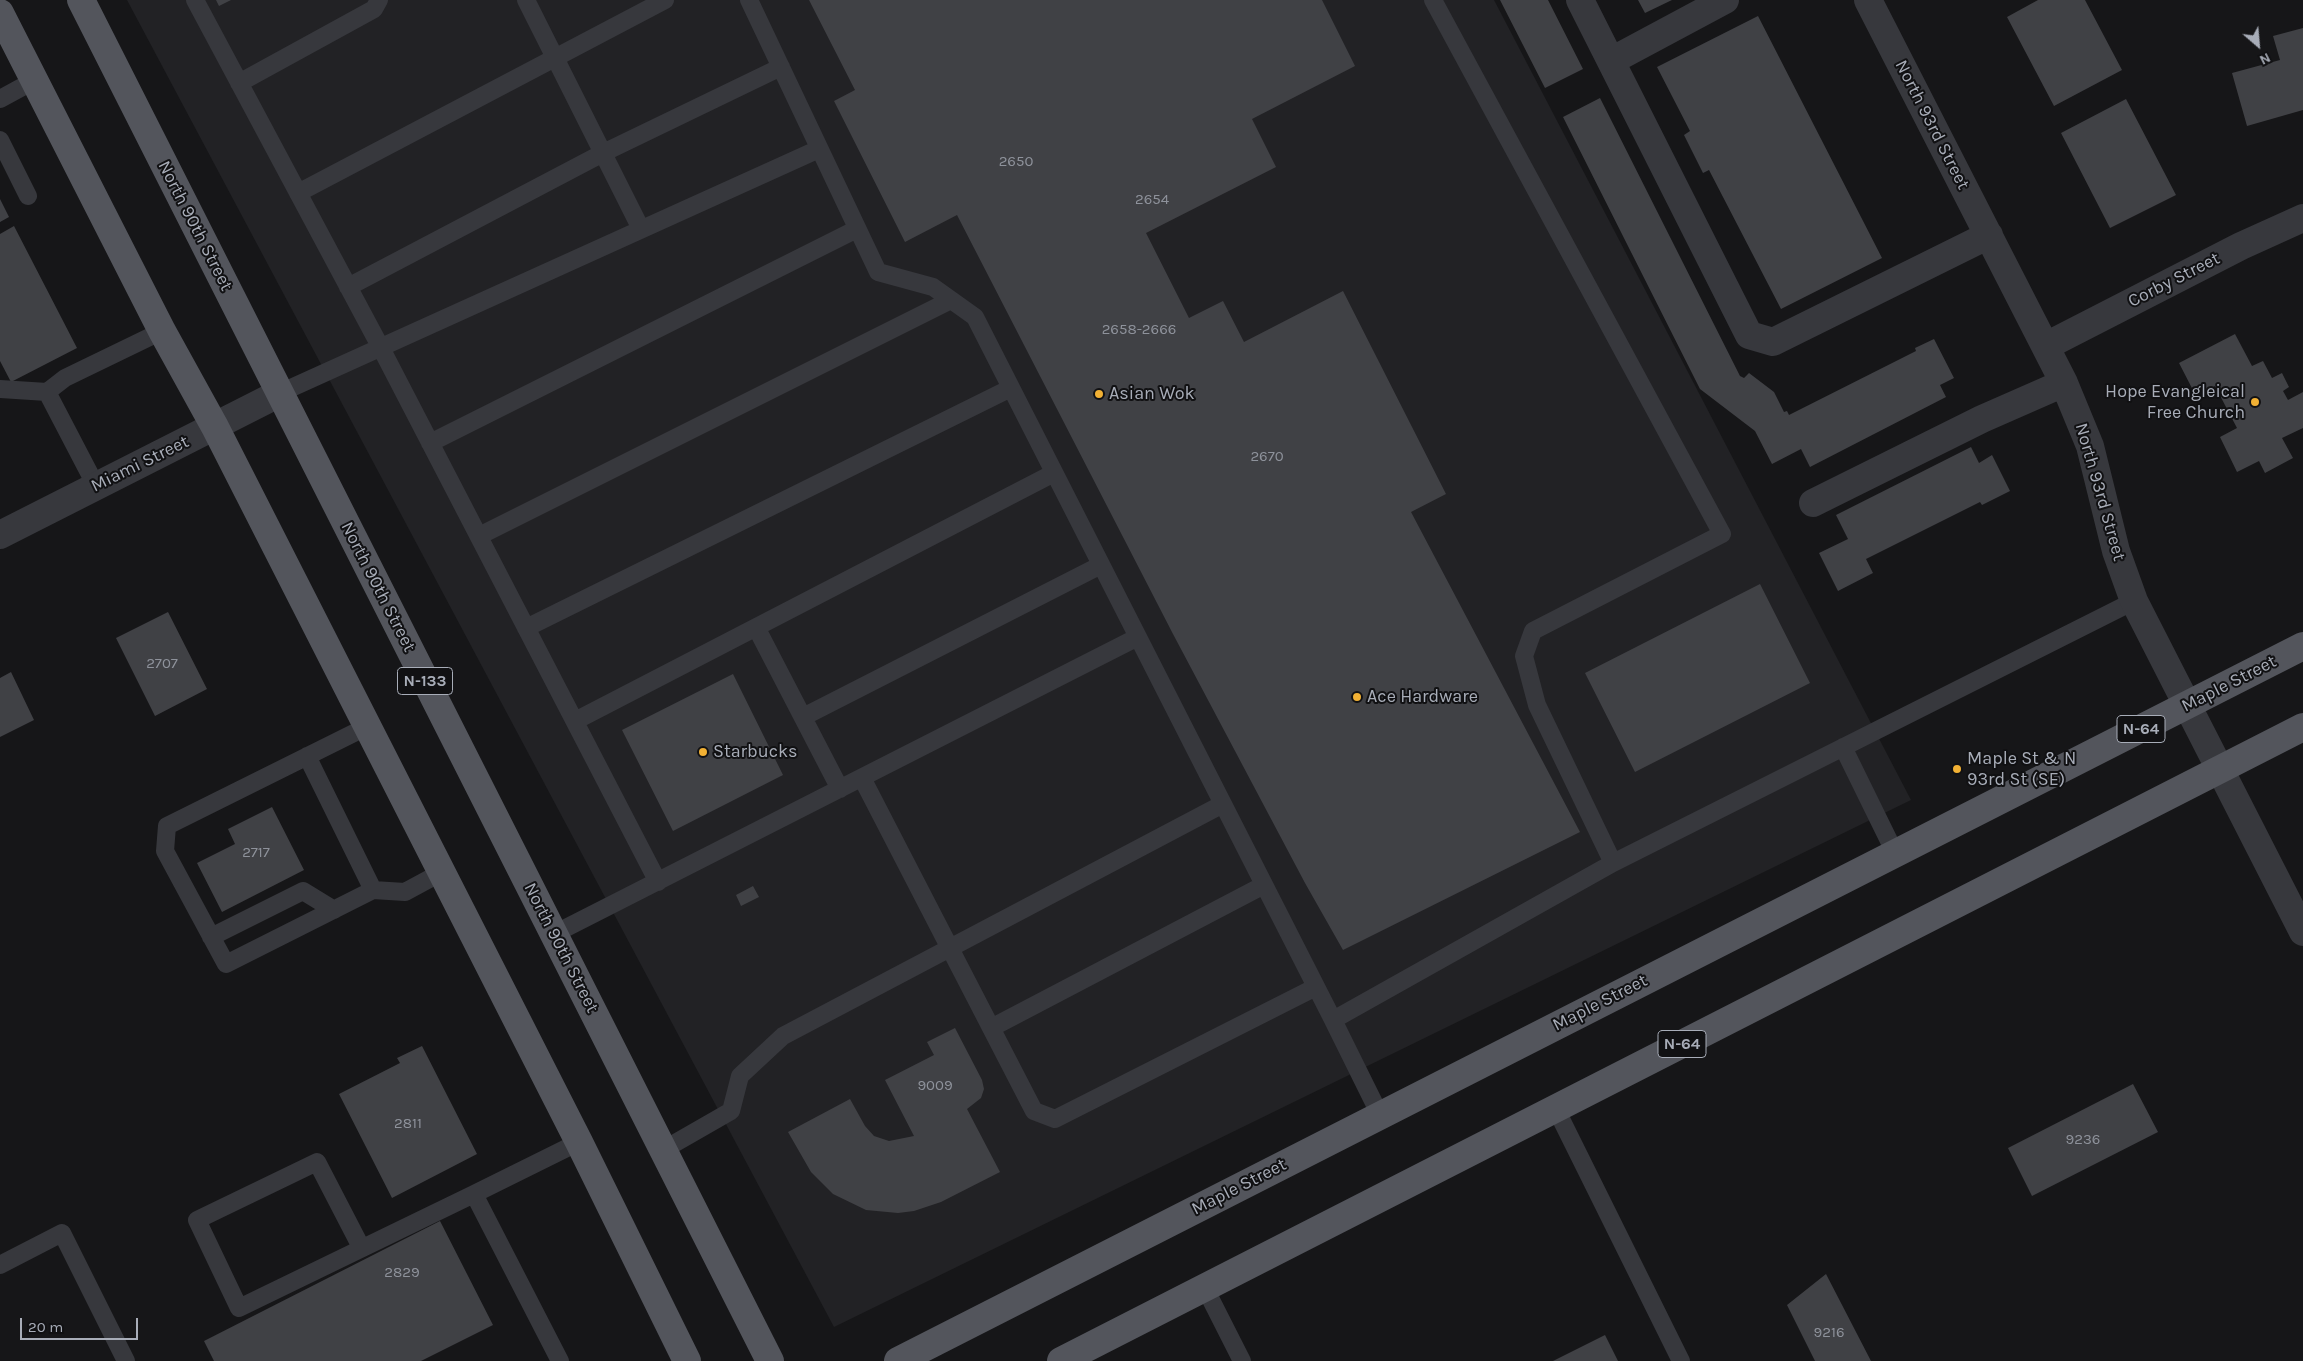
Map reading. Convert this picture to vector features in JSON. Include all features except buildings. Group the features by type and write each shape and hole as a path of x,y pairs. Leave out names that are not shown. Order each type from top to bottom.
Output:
{"main road":[{"name":"North 90th Street","path":"81,0 770,1361"},
{"path":"0,13 162,331 215,427 366,727 442,872 579,1142 687,1361"},
{"name":"Maple Street","path":"898,1361 2303,646"},
{"name":"N-64","path":"1061,1361 2303,726"}],"street":[{"path":"1580,0 1749,335 1773,342 1988,235"},
{"path":"1611,61 1725,0"},
{"name":"North 93rd Street","path":"1868,0 2064,383 2090,446 2116,551 2134,601 2303,932"},
{"name":"Corby Street","path":"2046,346 2241,246 2303,218"},
{"path":"1813,503 1982,419 2064,383"},
{"name":"Miami Street","path":"0,535 280,394"}],"lane":[{"path":"195,0 381,348 658,882"},
{"path":"239,83 374,10 379,0"},
{"path":"526,0 641,229"},
{"path":"298,192 554,56 664,0"},
{"path":"749,0 878,272 933,287 975,317 1380,1115"},
{"path":"1433,0 1722,534 1533,631 1524,656 1537,705 1613,863"},
{"path":"348,286 603,153 781,67"},
{"path":"0,98 35,80"},
{"path":"0,140 28,196"},
{"path":"280,394 819,149"},
{"path":"430,443 857,229"},
{"path":"479,536 951,300"},
{"path":"0,389 48,392 65,378 162,331"},
{"path":"526,628 1011,388"},
{"path":"48,392 96,486"},
{"path":"575,722 1054,474"},
{"path":"803,717 1101,565"},
{"path":"1333,1020 1613,863 2134,601"},
{"path":"757,629 840,789"},
{"path":"554,934 1138,637"},
{"path":"366,727 167,826 165,851 226,964 373,890 405,892 442,872"},
{"path":"1843,748 1895,854"},
{"path":"307,756 373,890"},
{"path":"862,778 1034,1111 1055,1119 1316,987"},
{"path":"663,1150 731,1111 740,1076 783,1036 1223,804"},
{"path":"991,1028 1264,885"},
{"path":"211,937 302,891 334,910"},
{"path":"1556,1109 1681,1361"},
{"path":"362,1247 317,1162 198,1220 239,1308 579,1142"},
{"path":"474,1194 560,1361"},
{"path":"0,1265 62,1234 126,1361"},
{"path":"1204,1288 1242,1361"}],"shaded area":[{"path":"127,0 1494,0 1911,800 834,1327"}],"place":[{"name":"Asian Wok","path":"1099,394"},
{"name":"Hope Evangleical Free Church","path":"2255,402"},
{"name":"Ace Hardware","path":"1357,697"},
{"name":"Starbucks","path":"703,752"},
{"name":"Maple St & N 93rd St (SE)","path":"1957,769"}]}
